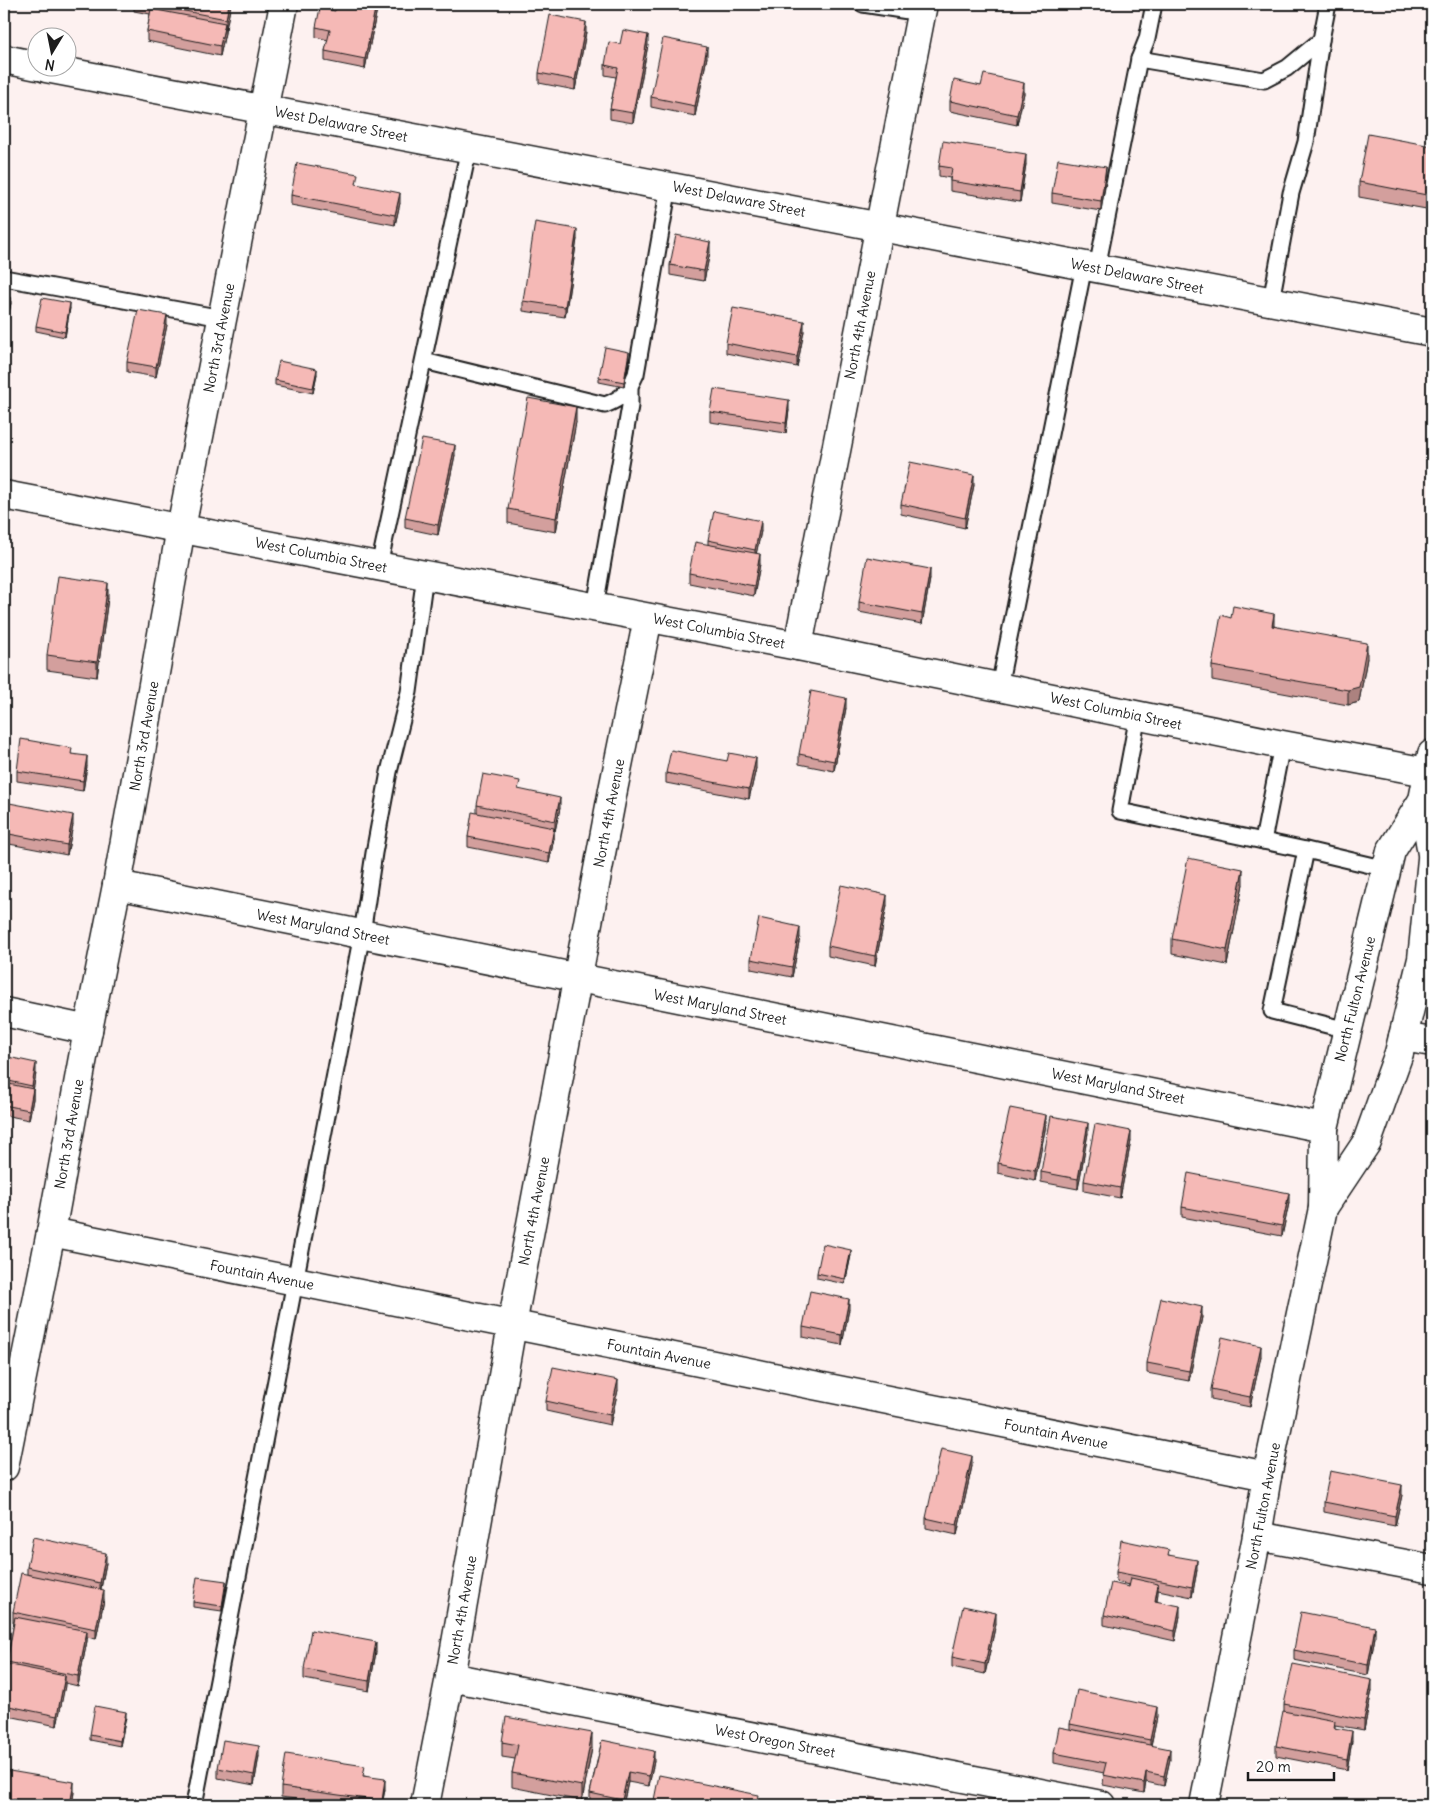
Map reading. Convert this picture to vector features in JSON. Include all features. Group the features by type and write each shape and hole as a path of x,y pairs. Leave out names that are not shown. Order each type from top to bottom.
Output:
{"street":[{"name":"North 3rd Avenue","path":"4,1467 51,1232 182,528 284,4"},
{"name":"North 4th Avenue","path":"798,646 922,9"},
{"path":"4,60 28,64"},
{"name":"West Delaware Street","path":"78,74 879,225 1432,332"},
{"name":"West Columbia Street","path":"4,495 798,646 1282,745 1431,767"},
{"name":"North 4th Avenue","path":"425,1805 450,1677 512,1325 613,790 648,618"},
{"name":"North Fulton Avenue","path":"1204,1805 1258,1536 1267,1476 1323,1208 1324,1128 1391,851 1423,800 1431,767"},
{"name":"North Fulton Avenue","path":"1423,800 1432,854"},
{"name":"North Fulton Avenue","path":"1323,1208 1367,1142 1399,1054 1422,959 1430,911 1432,859"},
{"name":"West Maryland Street","path":"117,885 1324,1128"},
{"path":"4,1012 88,1030"},
{"path":"1403,1037 1432,1042"},
{"name":"Fountain Avenue","path":"51,1232 1267,1476"},
{"path":"1258,1536 1432,1569"},
{"name":"West Oregon Street","path":"450,1677 1100,1805"}],"lane":[{"path":"863,4 922,9"},
{"path":"999,687 1090,267 1139,59 1147,39 1154,4"},
{"path":"1271,301 1291,193 1306,142 1328,4"},
{"path":"1139,59 1264,80 1287,68 1322,40"},
{"path":"379,566 469,148"},
{"path":"424,361 605,405 619,400 630,388 636,374 669,186"},
{"path":"4,278 222,318"},
{"path":"595,608 630,406 630,388"},
{"path":"194,1805 362,934 389,772 409,692 425,575"},
{"path":"1138,715 1120,811 1306,850 1386,869"},
{"path":"1264,841 1282,745"},
{"path":"1306,850 1272,1011 1348,1030"}],"building":[{"path":"149,4 229,4 226,19"},
{"path":"336,4 376,4 365,59 325,51 330,30 316,27 320,8 335,11"},
{"path":"151,9 225,23 220,46 147,31"},
{"path":"550,15 586,22 575,80 539,73"},
{"path":"623,30 648,35 633,113 610,109 618,68 605,65 609,42 620,44"},
{"path":"663,38 707,47 695,106 651,97"},
{"path":"984,74 1024,83 1017,115 950,101 954,80 981,86"},
{"path":"1368,134 1432,146 1432,196 1359,182"},
{"path":"943,141 1026,154 1020,192 950,181 952,168 939,166"},
{"path":"1058,159 1106,167 1101,201 1052,193"},
{"path":"297,163 358,174 356,184 400,193 395,215 291,195"},
{"path":"535,222 577,229 565,307 523,301"},
{"path":"676,235 710,242 704,271 670,265"},
{"path":"4,296 11,298 6,323 4,322"},
{"path":"42,298 70,303 65,332 36,326"},
{"path":"733,308 804,321 797,357 726,343"},
{"path":"138,310 167,315 156,367 127,362"},
{"path":"605,347 629,352 624,382 599,377"},
{"path":"279,361 317,369 313,388 275,380"},
{"path":"714,389 789,400 786,423 710,412"},
{"path":"528,398 576,407 556,518 508,509"},
{"path":"422,439 455,445 438,525 405,518"},
{"path":"910,462 974,475 965,518 901,504"},
{"path":"714,511 761,521 755,550 708,540"},
{"path":"695,542 760,554 754,586 689,573"},
{"path":"867,557 930,569 922,614 859,602"},
{"path":"58,576 108,583 97,662 47,655"},
{"path":"1233,606 1274,614 1272,626 1367,643 1359,687 1348,690 1212,666 1221,615 1231,618"},
{"path":"811,691 846,698 834,761 799,754"},
{"path":"21,739 72,748 71,754 87,756 83,781 17,771"},
{"path":"671,750 727,761 729,753 756,758 749,789 666,773"},
{"path":"483,774 520,781 518,789 560,798 555,821 477,805"},
{"path":"4,802 73,815 67,845 4,833"},
{"path":"472,812 554,828 549,853 468,837"},
{"path":"1188,858 1243,869 1227,950 1172,939"},
{"path":"841,885 887,895 875,956 828,946"},
{"path":"759,918 800,927 792,967 751,959"},
{"path":"4,1047 10,1048 8,1057 36,1063 32,1086 4,1080"},
{"path":"4,1083 33,1089 29,1110 4,1105"},
{"path":"1010,1108 1046,1115 1035,1171 998,1163"},
{"path":"1051,1116 1088,1123 1078,1179 1041,1172"},
{"path":"1095,1124 1131,1131 1120,1188 1084,1181"},
{"path":"1188,1173 1289,1193 1282,1226 1182,1207"},
{"path":"823,1244 851,1250 845,1279 817,1273"},
{"path":"810,1291 849,1299 842,1335 803,1327"},
{"path":"1161,1298 1202,1307 1189,1371 1147,1363"},
{"path":"1222,1337 1261,1346 1250,1397 1211,1389"},
{"path":"553,1367 618,1380 610,1415 546,1401"},
{"path":"941,1449 972,1456 957,1525 926,1518"},
{"path":"1330,1471 1402,1485 1395,1516 1324,1502"},
{"path":"33,1537 106,1553 100,1583 27,1567"},
{"path":"1121,1540 1169,1550 1168,1555 1197,1560 1192,1587 1116,1572"},
{"path":"21,1573 104,1590 96,1629 13,1612"},
{"path":"197,1577 226,1581 222,1606 193,1602"},
{"path":"1131,1578 1158,1584 1155,1601 1180,1606 1175,1631 1104,1615 1111,1583 1129,1587"},
{"path":"963,1606 996,1613 985,1664 952,1657"},
{"path":"1301,1612 1375,1627 1368,1665 1294,1650"},
{"path":"15,1617 87,1631 78,1676 7,1662"},
{"path":"311,1630 376,1642 369,1681 304,1669"},
{"path":"6,1664 65,1676 57,1716 4,1705"},
{"path":"1293,1664 1372,1680 1364,1720 1284,1704"},
{"path":"1077,1690 1157,1707 1150,1740 1070,1724"},
{"path":"95,1706 126,1712 120,1741 90,1735"},
{"path":"1283,1711 1335,1721 1334,1728 1352,1731 1347,1760 1276,1746"},
{"path":"506,1717 592,1733 582,1786 512,1773 518,1745 502,1742"},
{"path":"1059,1727 1170,1749 1164,1776 1146,1772 1144,1783 1103,1775 1106,1763 1054,1753"},
{"path":"223,1740 259,1746 254,1775 218,1768"},
{"path":"602,1740 654,1751 649,1776 628,1772 622,1800 590,1793"},
{"path":"286,1754 365,1766 363,1776 385,1779 382,1801 281,1787"},
{"path":"4,1770 74,1782 70,1805 50,1805 4,1798"},
{"path":"659,1775 759,1795 757,1805 653,1805"},
{"path":"870,1797 898,1802 898,1805 869,1805"}]}
